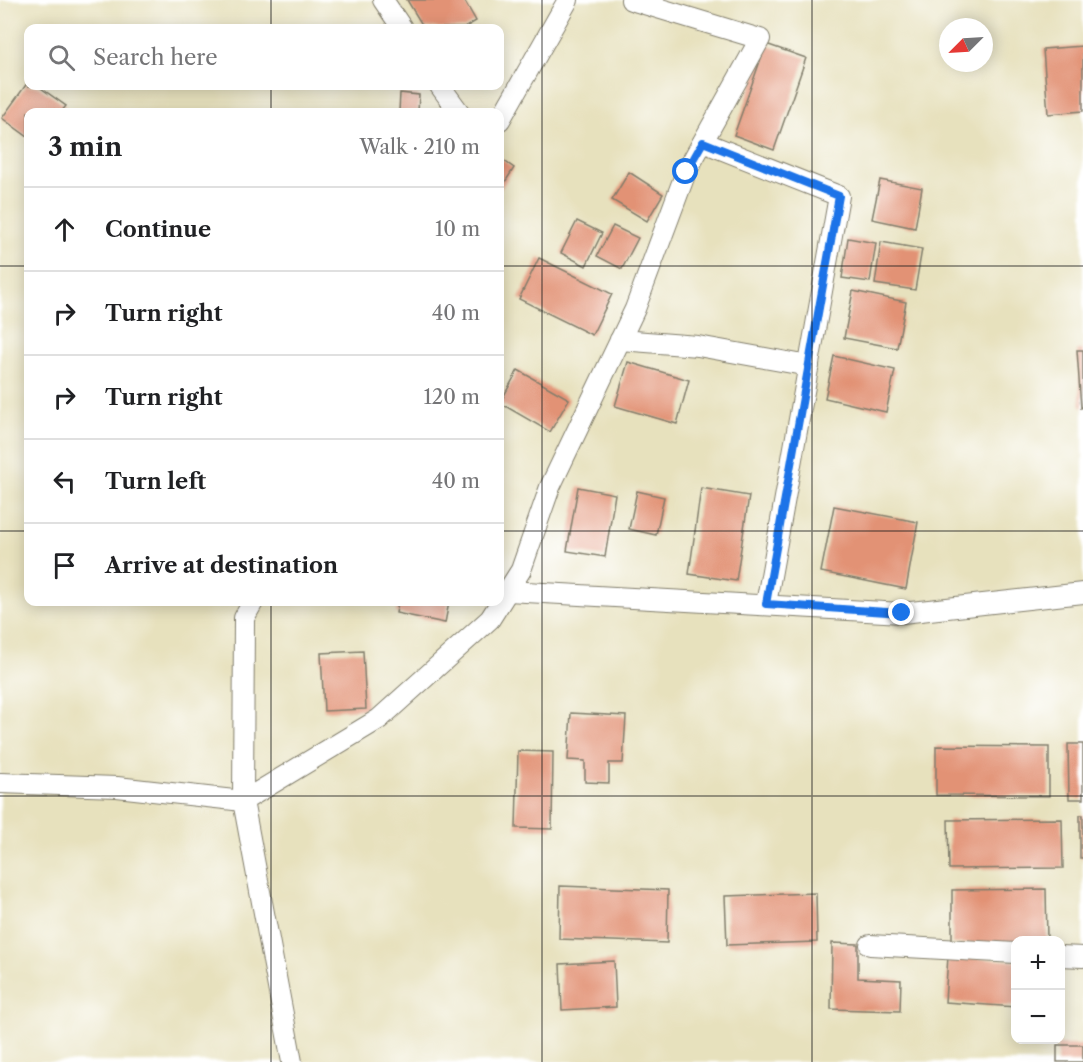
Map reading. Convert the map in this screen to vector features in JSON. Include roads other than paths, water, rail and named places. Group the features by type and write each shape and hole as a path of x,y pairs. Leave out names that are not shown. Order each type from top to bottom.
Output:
{"street":[{"path":"383,0 399,24"},
{"path":"504,113 568,0"},
{"path":"504,597 521,570 550,487 635,309 686,172 760,39 631,0"},
{"path":"443,90 456,108"},
{"path":"703,142 839,196 766,604"},
{"path":"620,340 698,346 808,366"},
{"path":"508,591 902,613 1083,593"},
{"path":"251,606 244,618 243,801 292,1062"},
{"path":"0,783 117,787 243,801 380,719 490,619 498,606"},
{"path":"870,945 1011,953"},
{"path":"1065,956 1083,957"}]}
